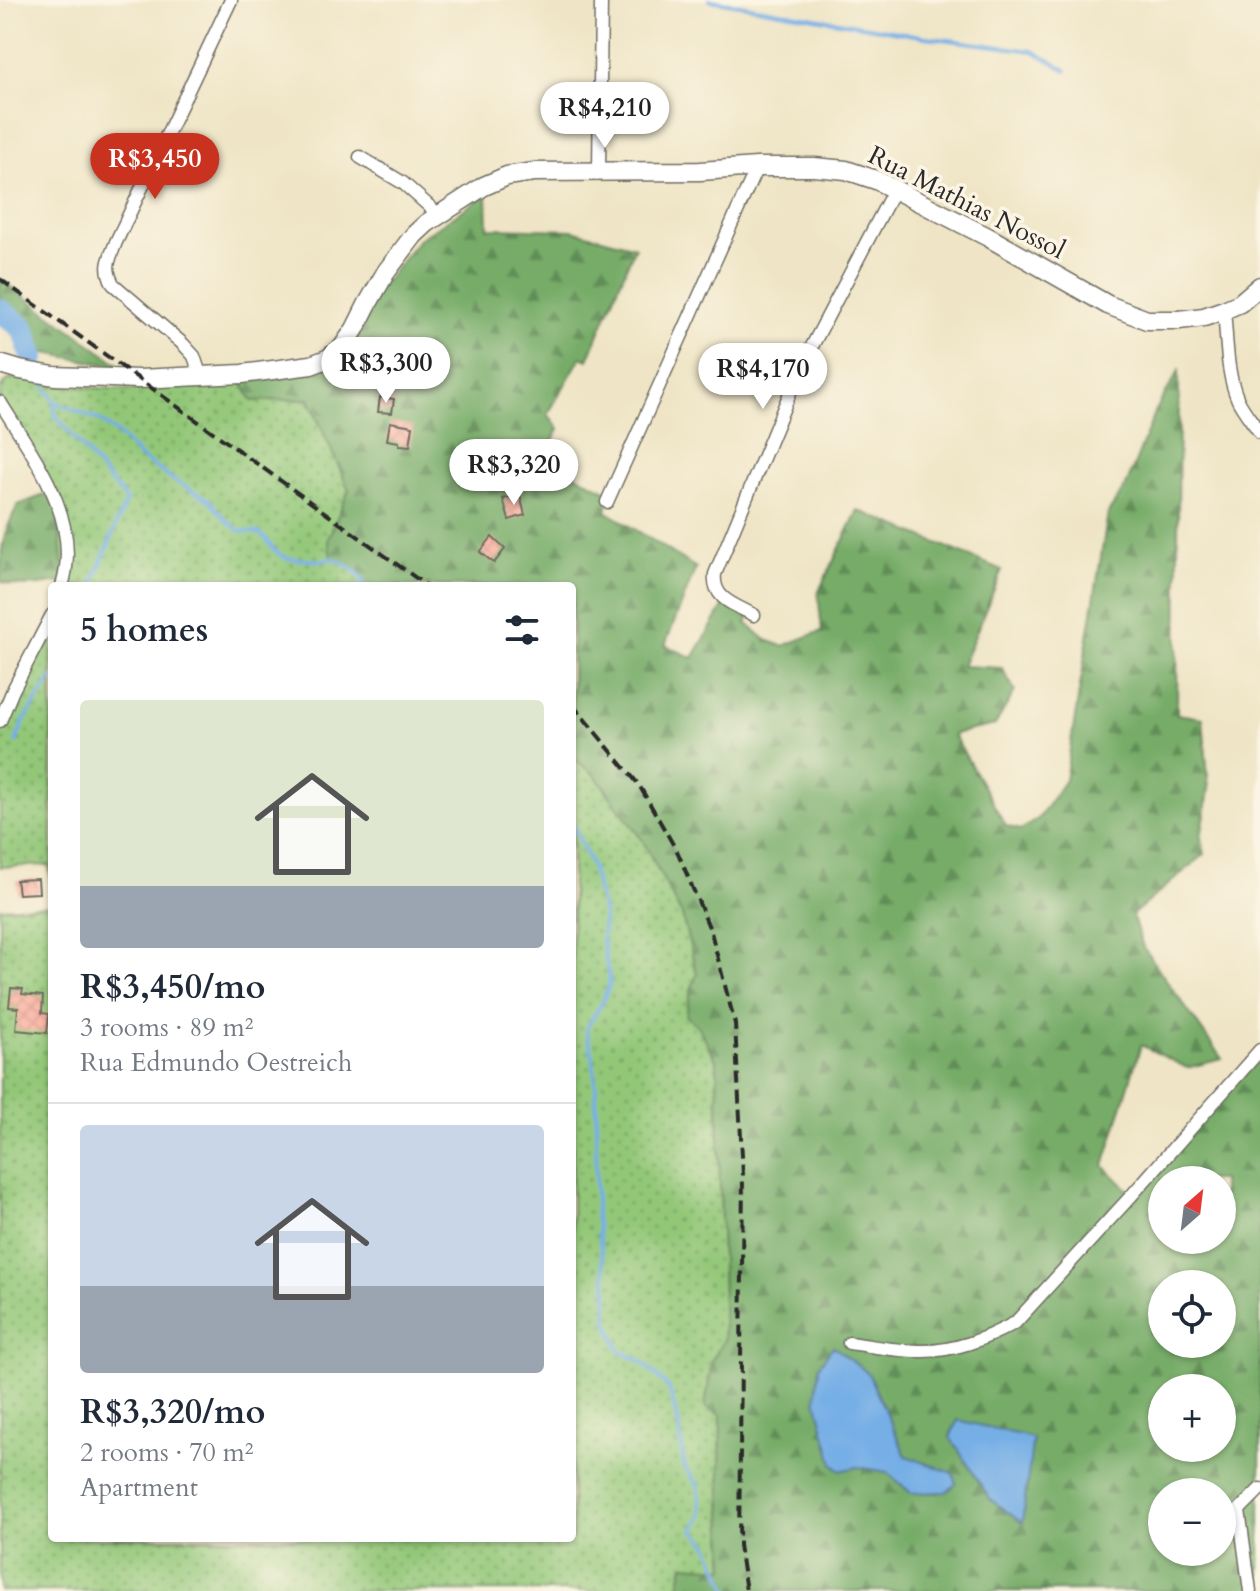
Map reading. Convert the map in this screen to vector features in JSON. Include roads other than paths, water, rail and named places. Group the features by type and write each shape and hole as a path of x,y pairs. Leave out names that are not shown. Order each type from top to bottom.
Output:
{"street":[{"path":"201,377 194,356 113,284 107,272 116,242 231,0"},
{"path":"599,171 601,0"},
{"path":"360,157 403,183 439,215"},
{"path":"607,502 757,167"},
{"name":"Rua Mathias Nossol","path":"0,364 54,376 139,379 201,377 311,365 327,359 342,348 386,272 414,235 484,186 507,176 534,172 700,171 757,167 846,170 876,180 988,237 1108,305 1147,320 1204,317 1240,303 1260,286"},
{"path":"754,615 718,593 714,584 715,574 799,371 894,190"},
{"path":"1224,310 1236,394 1260,433"},
{"path":"0,402 44,475 57,504 66,534 68,557 63,582"},
{"path":"0,721 48,623"},
{"path":"849,1343 919,1352 959,1347 990,1337 1015,1323 1260,1050"},
{"path":"1250,1591 1239,1510 1260,1489"}],"water":[{"path":"833,1346 868,1373 906,1456 953,1473 956,1484 946,1492 911,1493 887,1472 857,1467 840,1471 833,1464 816,1400 819,1366"},
{"path":"958,1420 1033,1438 1022,1523 990,1499 950,1437"}],"waterway":[{"path":"710,0 926,37 1033,51 1066,70"},
{"path":"0,311 23,328 33,358"},
{"path":"45,387 55,402 101,421 139,456 209,500 240,531 259,533 285,558 324,561 331,558 341,562 354,570 364,582"},
{"path":"55,402 55,415 126,500 94,582"},
{"path":"16,742 24,721 48,684"},
{"path":"576,832 590,862 604,914 602,939 610,983 586,1029 596,1089 596,1216 607,1289 607,1319 619,1350 642,1362 669,1388 679,1425 684,1466 698,1485 702,1514 694,1530 708,1544 729,1591"}],"railway":[{"path":"0,279 421,582"},
{"path":"576,709 639,785 678,853 711,932 735,1024 743,1175 739,1545 746,1591"}]}
